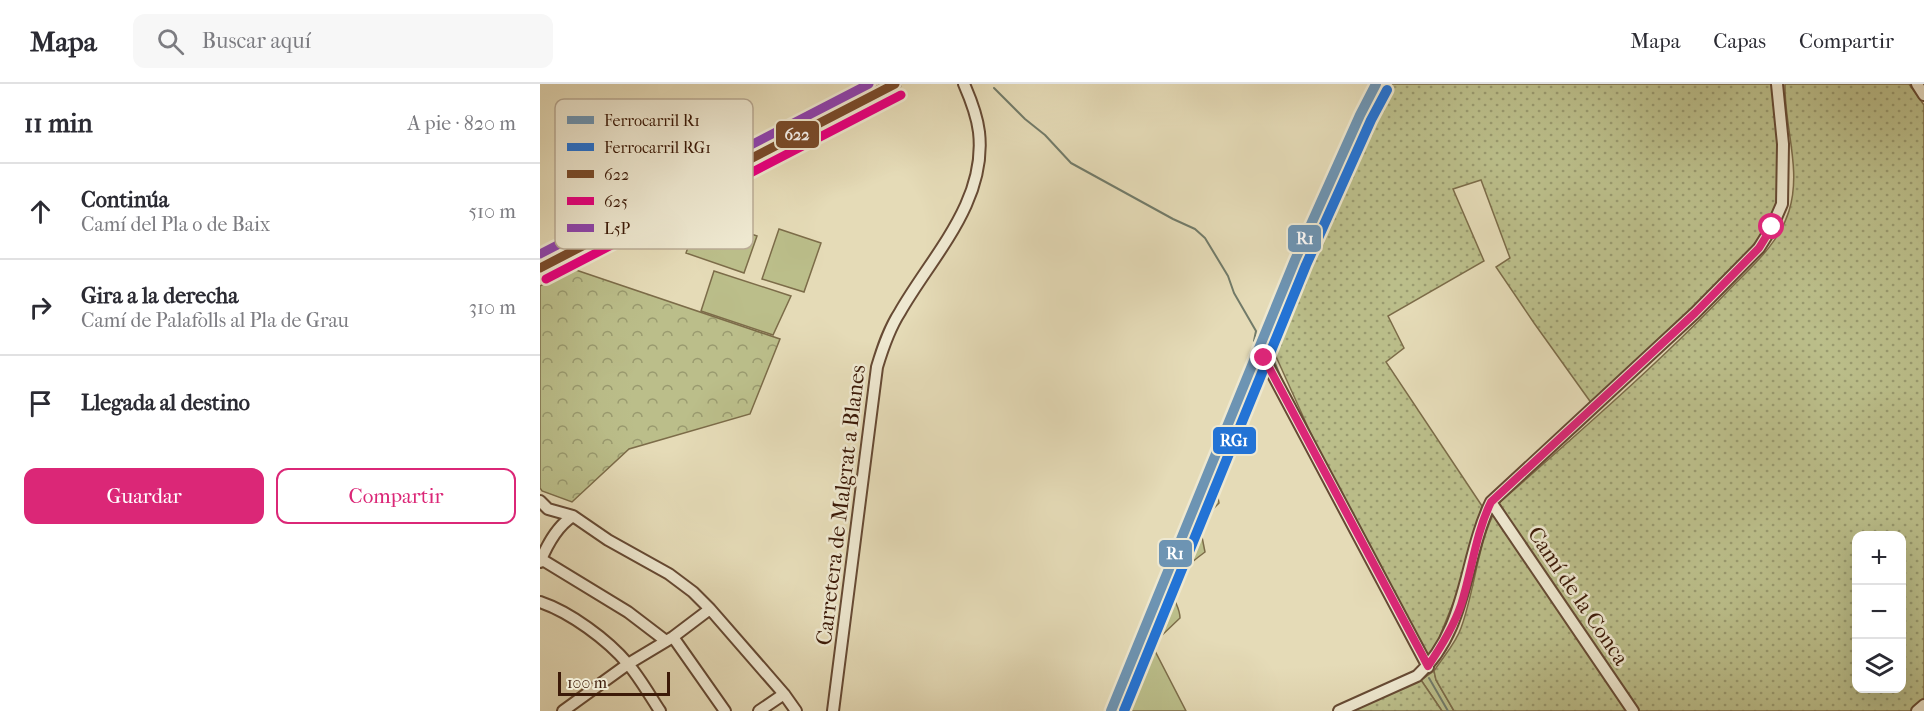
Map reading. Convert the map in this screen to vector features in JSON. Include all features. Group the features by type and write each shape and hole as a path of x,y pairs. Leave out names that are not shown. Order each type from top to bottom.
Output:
{"street":[{"path":"753,158 895,84"},
{"name":"Carretera de Malgrat a Blanes","path":"830,709 839,670 877,367 893,323 961,217 973,185 979,150 979,130 964,84"},
{"path":"1339,711 1418,676 1428,666 1449,634 1461,605 1482,520 1491,502 1695,313 1759,248 1782,204 1783,144 1777,84"},
{"path":"1917,84 1924,95"},
{"path":"540,268 577,249"},
{"path":"1264,358 1428,666"},
{"path":"540,501 548,509 573,516 608,540 669,574 693,592 799,710"},
{"name":"Camí de la Conca","path":"1491,502 1634,711"},
{"path":"560,513 561,527"},
{"path":"573,516 561,527 546,548 541,561 669,639 724,711"},
{"path":"540,602 562,612 608,644 628,664 660,711"},
{"path":"563,711 710,609"},
{"path":"759,711 784,694"},
{"path":"1917,711 1924,705"}],"green space":[{"path":"1380,84 1772,84 1780,159 1779,199 1768,226 1741,261 1592,404 1496,267 1510,258 1481,180 1453,189 1484,261 1388,316 1404,348 1386,362 1482,506 1462,581 1435,648 1427,659 1316,445 1269,341 1333,183"},
{"path":"1785,84 1909,84 1924,105 1924,711 1454,711 1436,680 1434,671 1459,634 1481,548 1499,503 1615,400 1754,265 1771,245 1789,211 1793,195 1793,164"},
{"path":"779,229 821,243 804,292 762,279"},
{"path":"753,235 757,236 753,247"},
{"path":"687,249 752,249 744,273 686,253"},
{"path":"570,268 780,339 750,414 629,449 572,502 542,491 540,488 540,286"},
{"path":"714,271 791,296 773,335 701,311"},
{"path":"1261,360 1266,365 1230,448 1216,488 1219,503 1200,527 1205,552 1183,571 1174,583 1173,595 1180,618 1153,647 1186,711 1115,711"},
{"path":"1434,671 1436,680 1454,711 1442,711 1421,680"},
{"path":"1421,680 1442,711 1348,711"}],"waterway":[{"path":"994,88 1045,135 1071,163 1195,229 1205,238 1228,276 1234,293 1256,331 1254,341"},
{"path":"1269,349 1284,385"},
{"path":"1429,678 1448,711"}],"rail line":[{"name":"R1","path":"1111,711 1295,260 1376,84"},
{"name":"RG1","path":"1124,711 1306,265 1371,120 1387,90"}],"transit line":[{"name":"L5P","path":"753,144 869,84"},
{"name":"622","path":"753,158 895,84"},
{"name":"625","path":"753,172 901,95"},
{"name":"L5P","path":"540,254 555,246"},
{"name":"622","path":"540,268 577,249"},
{"name":"625","path":"546,279 604,249"}],"route":[{"path":"1264,358 1428,666 1449,634 1461,605 1482,520 1491,502 1695,313 1759,248 1772,227"}]}
